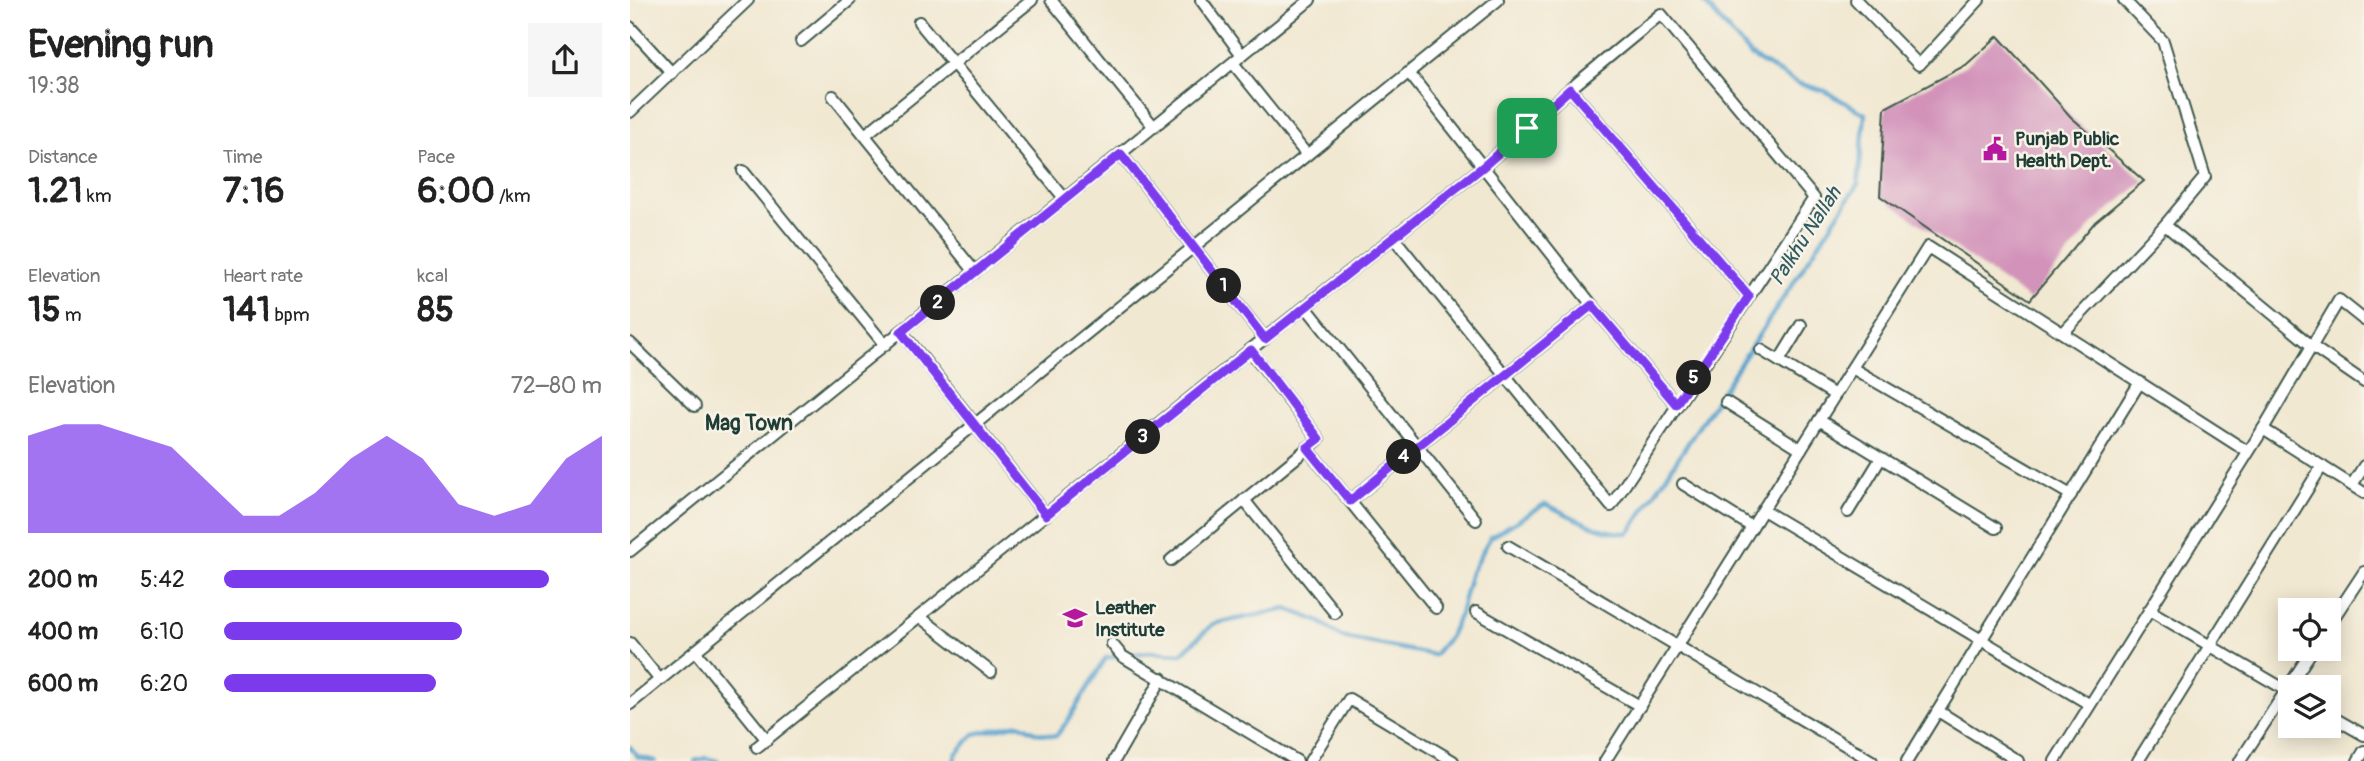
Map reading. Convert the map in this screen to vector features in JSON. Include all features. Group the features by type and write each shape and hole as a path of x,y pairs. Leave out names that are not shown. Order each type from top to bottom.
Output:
{"street":[{"path":"630,112 748,0"},
{"path":"801,41 850,0"},
{"path":"865,135 1032,0"},
{"path":"1051,0 1154,127"},
{"path":"1201,0 1238,59 1307,155"},
{"path":"630,551 1310,0"},
{"path":"630,704 1498,0"},
{"path":"1857,0 1919,65 1979,0"},
{"path":"2063,333 2165,225 2205,177 2163,41 2124,0"},
{"path":"695,651 762,744 1251,350 1484,166 1570,89 1661,14 1814,198 1611,506 1394,238"},
{"path":"919,23 1065,199"},
{"path":"630,27 673,73"},
{"path":"1409,73 1592,305 1676,404"},
{"path":"1570,89 1749,296"},
{"path":"833,96 975,272"},
{"path":"1121,154 1265,339"},
{"path":"743,171 885,345"},
{"path":"2165,225 2313,347 2364,382"},
{"path":"1605,761 1928,247 2248,452"},
{"path":"2055,761 2263,429 2339,300 2364,320"},
{"path":"1350,501 1592,305"},
{"path":"1306,307 1476,520"},
{"path":"1779,361 1801,325"},
{"path":"901,332 1046,515"},
{"path":"630,343 695,406"},
{"path":"1171,560 1319,439 1251,350"},
{"path":"1761,350 1835,395"},
{"path":"1852,368 2071,495"},
{"path":"1907,761 2140,382"},
{"path":"1727,402 1801,449"},
{"path":"1819,421 1996,527"},
{"path":"2263,429 2364,493"},
{"path":"1307,448 1436,608"},
{"path":"1848,512 1881,458"},
{"path":"2138,761 2322,466"},
{"path":"2352,485 2364,467"},
{"path":"1683,484 1752,527"},
{"path":"1244,500 1335,613"},
{"path":"1763,510 2089,704"},
{"path":"1508,546 1872,761"},
{"path":"2341,607 2364,572"},
{"path":"2149,610 2278,685"},
{"path":"1476,612 1640,706"},
{"path":"919,617 991,672"},
{"path":"630,643 660,680"},
{"path":"1112,645 1122,656 1297,761"},
{"path":"1114,761 1162,678"},
{"path":"1310,761 1349,699 1453,761"},
{"path":"2240,761 2278,707"},
{"path":"1938,711 2018,761"},
{"path":"2341,722 2364,735"},
{"path":"2358,761 2364,751"}],"building":[{"name":"Punjab Public Health Dept.","path":"1998,36 2071,117 2144,181 2095,222 2030,300 1880,196 1885,108 1966,65"}],"waterway":[{"name":"Palkhu Nallah","path":"954,761 956,754 974,734 1019,724 1037,733 1056,736 1106,658 1149,652 1181,654 1213,624 1287,609 1320,622 1342,637 1434,655 1450,636 1460,614 1471,572 1491,537 1545,504 1607,531 1629,533 1858,184 1865,114 1825,91 1797,83 1751,56 1702,0"},
{"name":"Palkhu Nallah","path":"630,747 638,757 655,761"},
{"name":"Palkhu Nallah","path":"695,761 706,758 718,761"}],"place":[{"name":"Punjab Public Health Dept.","path":"1995,149"},
{"name":"Leather Institute","path":"1075,618"}],"district":[{"name":"Mag Town","path":"749,423"}],"route":[{"path":"1570,89 1749,296 1676,404 1592,305 1350,501 1307,448 1319,439 1251,350 1046,515 901,332 1121,154 1265,339 1484,166 1527,128 1570,89"}]}
